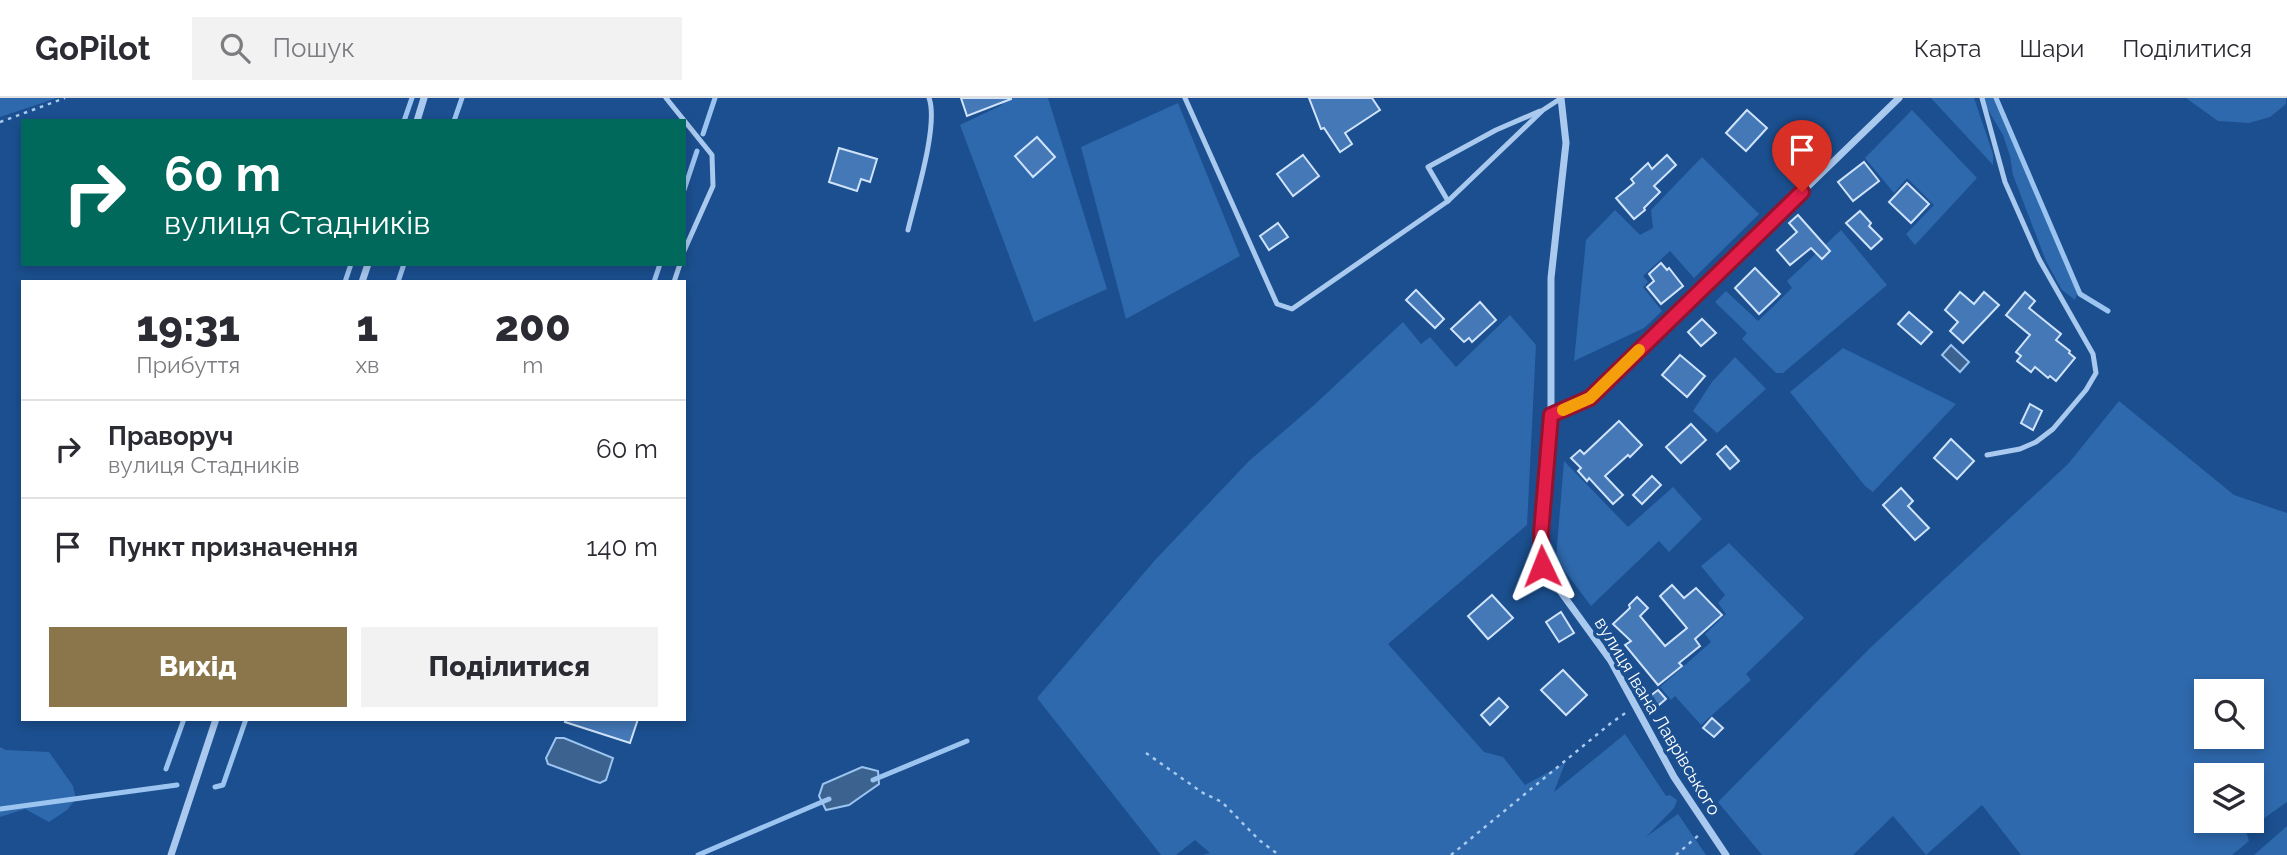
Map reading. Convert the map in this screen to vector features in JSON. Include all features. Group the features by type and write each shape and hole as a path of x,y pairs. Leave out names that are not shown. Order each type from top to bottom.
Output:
{"street":[{"path":"418,119 424,98"},
{"path":"1551,415 1590,398 1899,98"},
{"name":"вулиця Івана Лаврівського","path":"1560,99 1566,143 1551,278 1551,415 1541,533 1542,566 1611,661 1674,777 1726,855"},
{"path":"171,855 215,721"}],"lane":[{"path":"666,98 683,119"},
{"path":"908,230 928,144 932,107 929,98"},
{"path":"1185,98 1277,304 1292,309 1448,201 1543,110"},
{"path":"1982,98 2005,182 2039,259 2093,354 2095,373 2087,390 2053,429 2036,442 2020,449 1987,455"},
{"path":"1448,201 1428,167 1560,99"},
{"path":"686,123 712,155 713,186 686,247"}],"path":[{"path":"0,122 65,98"},
{"path":"1451,855 1611,723 1636,707"},
{"path":"1146,753 1203,793 1222,802 1259,841 1279,855"},
{"path":"1676,855 1708,827"}],"shaded area":[{"path":"0,98 57,98 0,117"},
{"path":"1000,98 1048,98 1107,289 1034,322 960,125 1002,105"},
{"path":"1931,98 1974,98 1993,154 1993,165"},
{"path":"1981,98 1993,98 2079,288 2075,300 2062,290 2046,261 2013,175 2003,135"},
{"path":"2186,98 2286,98 2286,104 2270,117 2249,123 2218,121"},
{"path":"1178,103 1240,256 1126,319 1081,147"},
{"path":"1912,110 1977,178 1915,245 1906,234 1934,205 1907,178 1894,193 1865,158"},
{"path":"1702,157 1759,214 1694,278 1670,251 1643,276 1648,282 1643,287 1662,311 1644,328 1574,361 1586,240 1615,210 1640,235 1653,228 1651,210"},
{"path":"1841,230 1887,285 1783,373 1776,373 1742,339 1747,333 1715,302 1726,291 1758,321 1792,288 1787,281"},
{"path":"1510,315 1536,345 1527,525 1388,644 1484,752 1503,757 1525,785 1565,763 1554,792 1625,734 1666,796 1670,795 1677,800 1674,808 1646,837 1678,814 1706,855 1203,855 1210,853 1195,840 1176,855 1161,855 1037,698 1156,559 1249,461 1403,322 1421,344 1430,337 1456,367"},
{"path":"1951,345 1969,362 1960,372 1942,355"},
{"path":"1843,348 1956,404 1873,492 1865,486 1790,392"},
{"path":"1735,357 1766,389 1717,433 1693,411 1712,382"},
{"path":"2119,401 2234,495 2287,513 2287,802 2264,818 2264,763 2194,763 2194,833 2247,833 2249,841 2232,855 2021,855 1982,805 1926,855 1893,816 1853,855 1762,855 1718,802 1869,649 2068,464"},
{"path":"1564,461 1628,527 1673,487 1702,519 1669,552 1659,541 1591,606 1556,559"},
{"path":"1729,543 1804,618 1746,674 1751,680 1701,725 1675,696 1671,700 1660,687 1711,642 1705,634 1726,614 1718,603 1725,595 1701,566"},
{"path":"556,738 564,738 613,758 606,780 600,783 548,764 546,758"},
{"path":"0,747 6,750 49,752 73,786 76,799 67,810 49,822 25,809 0,817"},
{"path":"862,767 878,771 879,784 849,805 826,810 819,796 823,784"},
{"path":"2287,826 2287,855 2254,855"}],"building":[{"path":"961,98 1011,98 1011,99 967,116"},
{"path":"1309,98 1372,98 1380,110 1345,133 1352,144 1340,152 1324,128 1321,129"},
{"path":"1747,110 1767,128 1746,151 1726,133"},
{"path":"1037,137 1055,157 1033,177 1015,156"},
{"path":"839,148 877,159 870,182 861,179 857,191 829,182"},
{"path":"1303,155 1319,176 1293,196 1277,174"},
{"path":"1667,155 1676,165 1654,186 1660,192 1634,219 1616,198 1634,183 1631,179 1648,163 1652,169"},
{"path":"1864,162 1879,181 1853,201 1838,182"},
{"path":"1907,183 1929,204 1911,223 1889,202"},
{"path":"1860,211 1871,223 1869,226 1882,239 1871,249 1846,223"},
{"path":"1798,215 1830,251 1822,259 1811,248 1790,265 1777,250 1797,232 1789,223"},
{"path":"1278,223 1288,237 1269,250 1260,236"},
{"path":"1661,263 1667,270 1669,268 1683,286 1661,304 1647,287 1654,281 1649,274"},
{"path":"1755,268 1780,294 1759,314 1735,288"},
{"path":"1416,290 1444,319 1435,328 1406,300"},
{"path":"1960,292 1974,304 1984,292 1999,305 1963,343 1950,331 1958,322 1945,310"},
{"path":"2025,292 2035,301 2029,308 2061,334 2056,340 2075,358 2056,381 2035,367 2031,372 2017,361 2021,356 2016,352 2030,335 2006,315"},
{"path":"1480,302 1496,320 1472,342 1469,338 1464,342 1451,329"},
{"path":"1909,312 1932,332 1921,344 1898,324"},
{"path":"1702,319 1716,333 1701,346 1688,332"},
{"path":"1680,355 1705,376 1687,397 1662,375"},
{"path":"2030,404 2042,411 2033,430 2021,423"},
{"path":"1619,421 1642,445 1605,476 1623,495 1613,504 1589,478 1587,481 1578,471 1581,468 1571,458 1580,450 1584,454"},
{"path":"1691,424 1706,440 1681,463 1666,447"},
{"path":"1951,439 1974,461 1957,479 1934,458"},
{"path":"1726,446 1739,461 1730,469 1717,454"},
{"path":"1652,476 1661,485 1642,504 1633,495"},
{"path":"1901,488 1913,501 1908,506 1929,528 1915,540 1883,505"},
{"path":"1672,585 1684,598 1696,588 1722,615 1695,639 1700,646 1679,663 1682,666 1658,685 1625,645 1631,641 1613,624 1637,597 1648,608 1640,616 1665,646 1687,628 1660,596"},
{"path":"1492,595 1513,618 1488,639 1468,616"},
{"path":"1561,612 1574,633 1559,642 1546,622"},
{"path":"1563,670 1587,695 1566,715 1541,690"},
{"path":"1658,690 1666,699 1653,710 1645,700"},
{"path":"1499,698 1508,707 1490,725 1481,715"},
{"path":"1712,718 1723,728 1714,737 1703,728"},
{"path":"565,721 637,721 630,743"}],"waterway":[{"path":"405,119 412,98"},
{"path":"455,119 462,98"},
{"path":"703,134 715,98"},
{"path":"1996,98 2080,294 2108,311"},
{"path":"686,184 697,151"},
{"path":"346,280 350,266"},
{"path":"399,280 403,266"},
{"path":"655,280 659,266"},
{"path":"166,769 183,721"},
{"path":"215,787 223,785 245,721"},
{"path":"873,780 967,741"},
{"path":"0,809 177,785"},
{"path":"698,855 829,799"}],"slow traffic":[{"path":"1563,410 1590,398 1639,350"}],"route":[{"path":"1542,566 1541,533 1551,415 1590,398 1802,192"}]}
